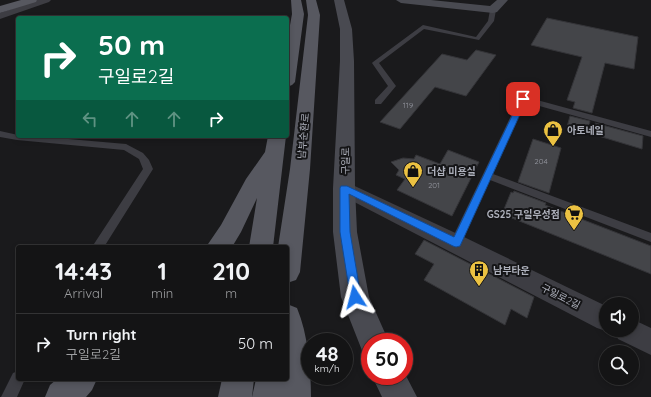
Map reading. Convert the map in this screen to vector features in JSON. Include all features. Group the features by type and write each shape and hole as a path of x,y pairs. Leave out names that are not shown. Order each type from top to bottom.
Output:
{"main road":[{"path":"0,5 16,0"},
{"path":"0,10 32,0"},
{"path":"289,70 298,14 296,0"},
{"name":"남부순환로","path":"289,256 300,169 314,15 311,0"},
{"name":"구일로","path":"338,0 346,29 347,62 344,188 345,232 355,297 370,333"},
{"path":"401,0 494,10 503,0"},
{"path":"219,245 229,232 275,144"},
{"path":"261,245 275,144"},
{"path":"289,332 295,372 294,397"},
{"path":"62,397 79,381"},
{"path":"235,397 238,381"},
{"path":"269,397 272,381"},
{"path":"393,385 400,397"}],"street":[{"path":"0,16 46,0"},
{"name":"구일로2길","path":"344,188 599,315"},
{"path":"639,336 651,342"}],"lane":[{"path":"378,102 392,86 375,63 423,27 477,38 492,21 494,10"},
{"path":"456,243 523,99 651,134"},
{"path":"0,134 16,137"},
{"path":"28,138 126,147 139,153 145,159 148,168 99,245"},
{"path":"488,176 651,238"},
{"path":"9,397 17,381"}],"building":[{"path":"547,18 638,37 634,69 605,63 592,113 573,108 575,102 567,100 582,57 531,45"},
{"path":"476,50 496,55 466,96 435,87 400,129 380,122 442,54 467,60"},
{"path":"570,116 590,121 587,133 567,127"},
{"path":"595,123 643,136 642,149 592,134"},
{"path":"533,139 561,148 549,193 518,182"},
{"path":"448,150 479,162 452,216 397,190 405,179 396,175 399,170 391,162 403,158 414,159 416,155 440,164"},
{"path":"514,191 546,203 545,205 651,246 651,274 502,214 511,192 513,193"},
{"name":"남부타운","path":"424,240 534,297 527,318 511,309 505,325 424,280 434,264 415,254"}],"place":[{"name":"아토네일","path":"553,147"},
{"name":"더샵 미용실","path":"413,188"},
{"name":"GS25 구일우성점","path":"574,231"},
{"name":"남부타운","path":"479,287"}],"route":[{"path":"355,297 345,232 344,188 456,243 523,99"}]}
